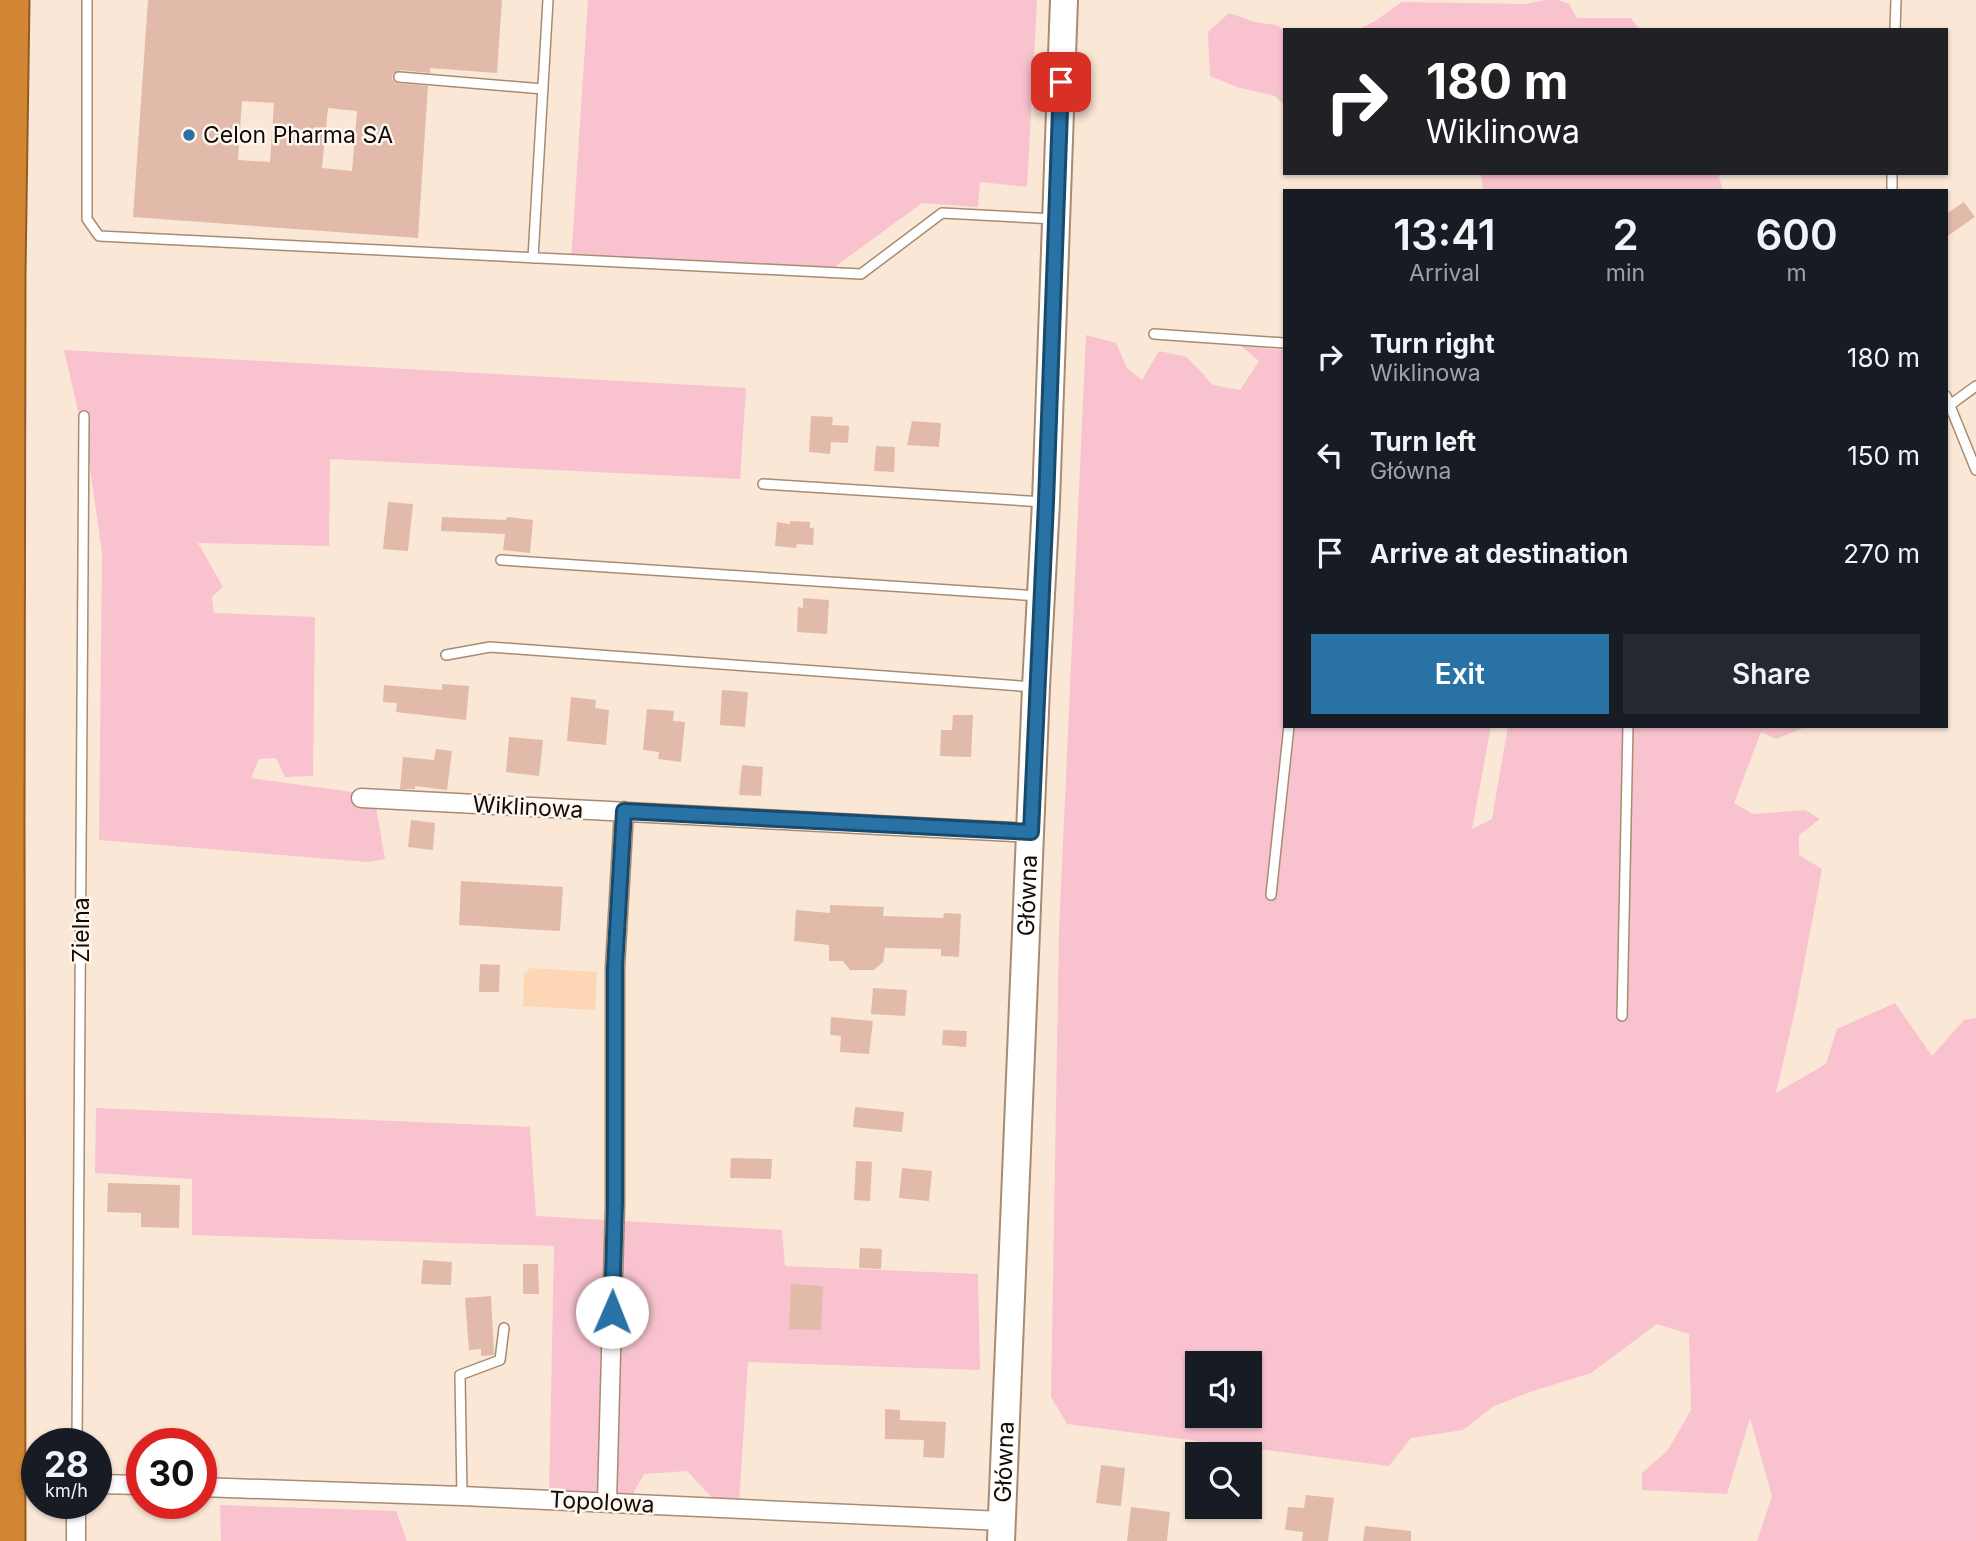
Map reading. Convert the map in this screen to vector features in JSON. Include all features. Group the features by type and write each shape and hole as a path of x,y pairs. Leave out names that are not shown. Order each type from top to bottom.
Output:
{"highway":[{"path":"8,1541 8,273 12,0"}],"main road":[{"name":"Główna","path":"1002,1531 1046,502 1064,0"}],"street":[{"name":"Wiklinowa","path":"361,798 1031,832"},
{"path":"607,1502 615,1204 615,967 624,811"},
{"name":"Topolowa","path":"217,1488 607,1502 1002,1531"},
{"path":"76,1519 76,1541"}],"lane":[{"path":"87,0 87,219 99,236 861,274 942,213 1056,219"},
{"path":"533,258 548,0"},
{"path":"1895,28 1896,0"},
{"path":"399,77 543,89"},
{"path":"1154,334 1283,343"},
{"path":"1976,386 1948,401 1976,470"},
{"name":"Zielna","path":"76,1428 84,416"},
{"path":"763,484 1046,502"},
{"path":"501,559 1041,596"},
{"path":"446,655 490,647 1036,687"},
{"path":"1271,895 1289,728"},
{"path":"1622,1016 1628,728"},
{"path":"463,1496 460,1375 500,1360 504,1328"}],"shaded area":[{"path":"588,0 1037,0 1027,187 980,182 978,207 922,203 832,269 571,262"},
{"path":"1558,0 1569,4 1577,18 1631,18 1638,28 1361,28 1402,2 1525,4"},
{"path":"1229,13 1283,29 1283,104 1275,96 1237,87 1210,76 1208,32"},
{"path":"1481,175 1719,175 1722,189 1483,189"},
{"path":"1086,335 1116,343 1127,368 1142,380 1159,351 1187,357 1213,385 1240,390 1259,361 1241,346 1283,350 1283,728 1491,728 1472,829 1492,819 1508,728 1803,728 1776,739 1761,732 1734,803 1753,814 1805,810 1820,819 1799,835 1799,855 1822,869 1776,1093 1826,1064 1837,1029 1895,1003 1932,1056 1964,1020 1976,1018 1976,1541 1757,1541 1772,1496 1750,1418 1727,1494 1642,1490 1642,1473 1668,1450 1691,1410 1689,1334 1657,1324 1591,1373 1494,1406 1463,1430 1411,1438 1389,1466 1262,1449 1262,1442 1205,1442 1067,1424 1051,1397 1059,931"},
{"path":"64,350 746,388 740,479 330,459 329,546 198,543 223,587 212,597 214,613 315,617 313,776 285,777 276,758 259,759 251,778 374,795 385,859 368,862 99,840 102,553 88,454"},
{"path":"531,968 597,972 595,1010 523,1006 524,973"},
{"path":"96,1108 530,1127 536,1216 782,1230 785,1266 978,1274 980,1370 748,1362 739,1504 717,1503 687,1471 644,1474 630,1499 549,1495 554,1246 192,1235 192,1179 95,1173"},
{"path":"220,1505 396,1511 407,1541 221,1541"}],"building":[{"name":"Celon Pharma SA","path":"148,0 502,0 497,73 430,68 430,73 400,70 393,74 392,79 396,83 428,86 418,238 133,217","holes":["242,101 274,103 270,162 238,160","328,108 357,111 352,171 322,168"]},
{"path":"1964,202 1975,217 1948,236 1948,213"},
{"path":"811,416 833,417 832,425 849,426 848,443 831,442 830,454 809,452"},
{"path":"912,421 941,423 939,447 907,445"},
{"path":"876,446 895,447 894,472 874,471"},
{"path":"388,502 413,504 408,551 383,549"},
{"path":"442,517 506,520 507,517 533,520 530,553 503,550 505,534 441,531"},
{"path":"790,521 810,522 810,528 814,528 813,545 797,544 796,548 775,546 777,522 790,524"},
{"path":"803,598 829,600 827,634 797,632 798,607 803,608"},
{"path":"442,684 469,686 466,720 396,712 397,703 383,702 384,685 442,690"},
{"path":"722,690 748,692 745,727 720,725"},
{"path":"571,697 596,700 595,708 609,710 606,745 567,741"},
{"path":"647,709 674,711 673,721 685,722 681,762 658,759 659,752 643,750"},
{"path":"953,715 973,715 971,757 940,756 941,730 952,730"},
{"path":"509,737 543,740 539,776 506,772"},
{"path":"436,749 452,751 447,790 415,786 415,789 400,789 403,757 434,760"},
{"path":"742,765 763,767 761,796 739,795"},
{"path":"411,820 435,823 433,850 408,847"},
{"path":"461,881 563,887 560,931 459,925"},
{"path":"830,905 884,907 883,916 943,918 944,913 961,914 959,957 941,956 941,949 885,948 883,962 874,970 850,970 843,961 829,961 829,945 794,941 796,910 830,913"},
{"path":"480,964 500,965 499,992 479,992"},
{"path":"873,988 907,990 905,1016 871,1014"},
{"path":"831,1017 873,1021 869,1054 840,1052 841,1036 830,1035"},
{"path":"943,1030 967,1031 966,1047 942,1045"},
{"path":"855,1107 904,1112 902,1132 853,1127"},
{"path":"731,1158 772,1159 771,1179 730,1178"},
{"path":"856,1161 872,1162 870,1201 854,1200"},
{"path":"902,1168 932,1171 929,1201 899,1198"},
{"path":"108,1183 180,1185 179,1228 141,1227 141,1213 107,1212"},
{"path":"860,1248 882,1249 881,1269 859,1268"},
{"path":"423,1260 452,1262 451,1285 421,1284"},
{"path":"523,1264 538,1264 539,1294 523,1294"},
{"path":"791,1284 823,1286 821,1330 789,1329"},
{"path":"491,1296 494,1355 481,1356 481,1349 469,1350 465,1298"},
{"path":"885,1409 900,1410 900,1420 946,1422 944,1458 923,1457 924,1440 885,1439"},
{"path":"1101,1465 1125,1468 1121,1506 1096,1503"},
{"path":"1306,1495 1334,1498 1328,1541 1302,1541 1303,1532 1285,1530 1288,1507 1304,1508"},
{"path":"1131,1507 1170,1512 1167,1541 1127,1541"},
{"path":"1365,1526 1411,1531 1411,1541 1363,1541"}],"place":[{"name":"Celon Pharma SA","path":"189,135"}],"route":[{"path":"612,1312 615,967 624,811 1031,832 1061,82"}]}
